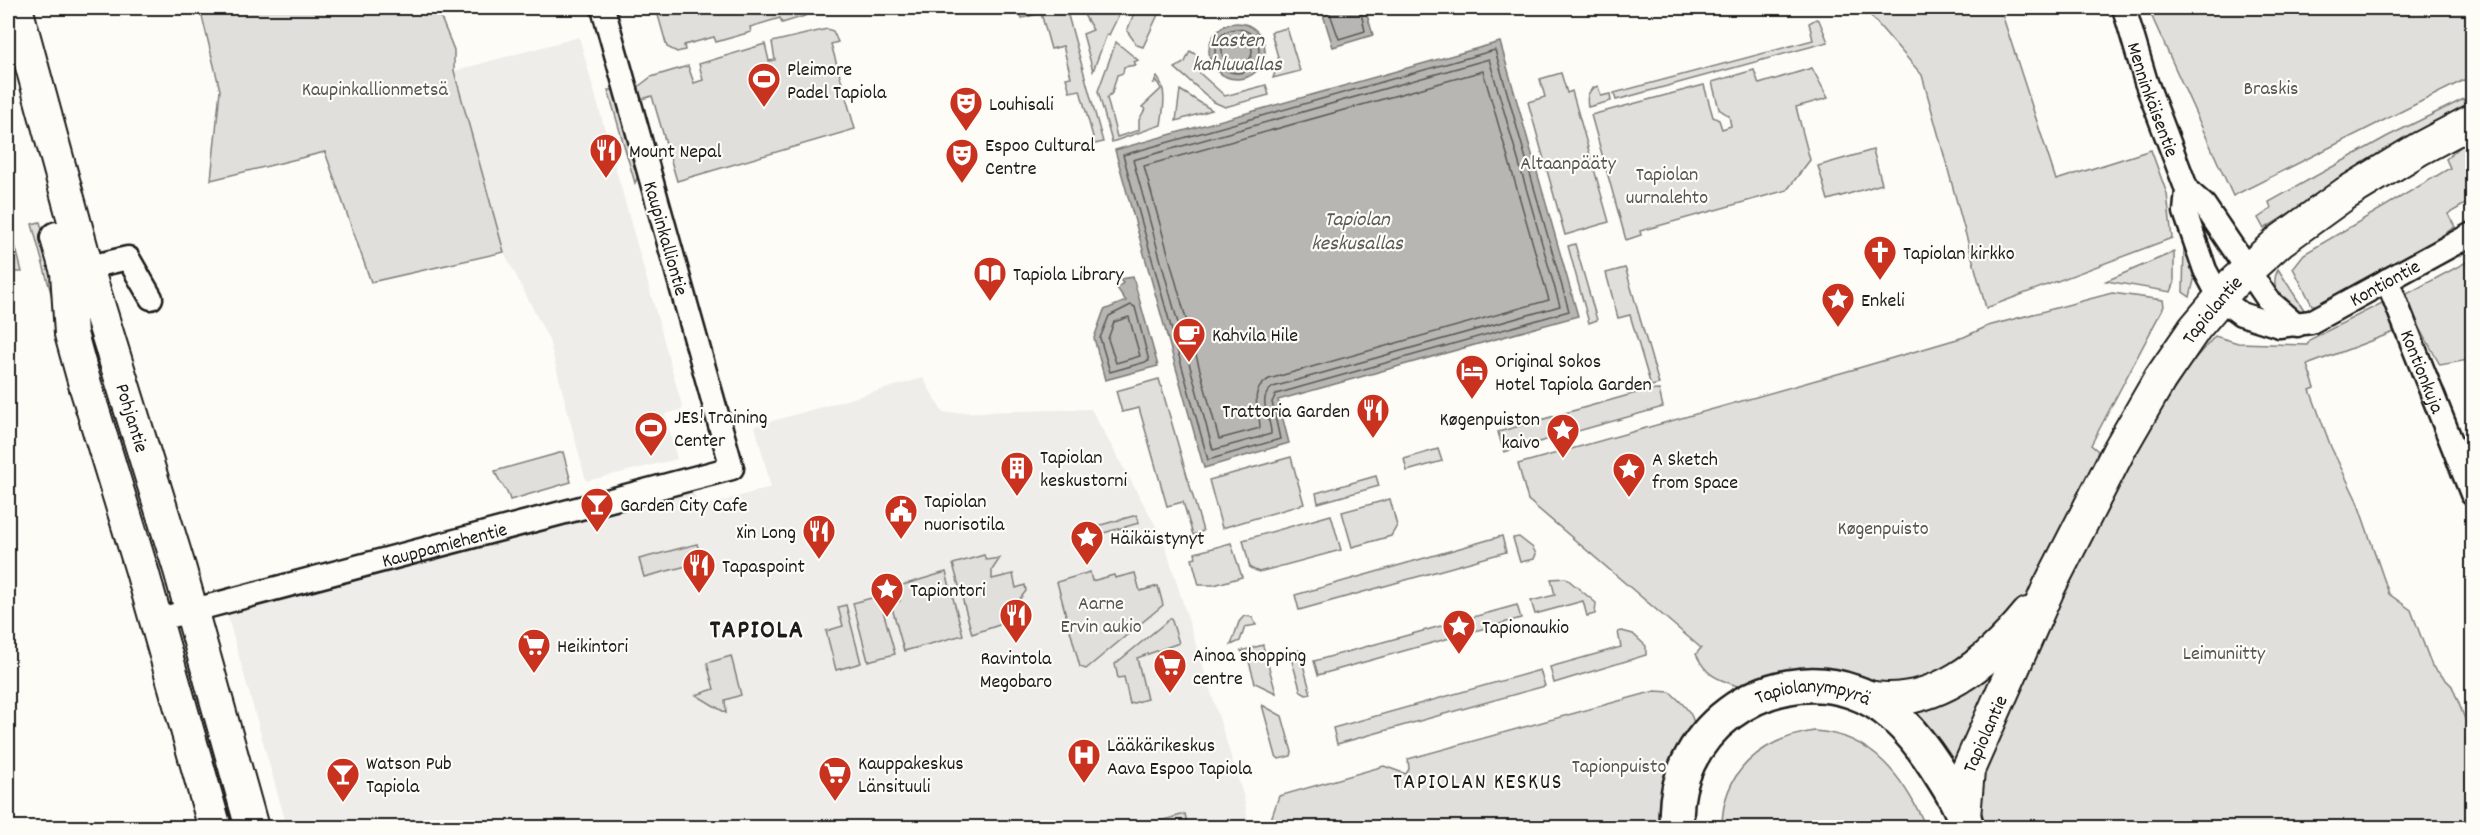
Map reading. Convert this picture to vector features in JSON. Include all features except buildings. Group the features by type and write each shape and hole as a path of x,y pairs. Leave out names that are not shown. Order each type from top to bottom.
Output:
{"main road":[{"name":"Pohjantie","path":"16,8 77,270 72,334 76,353 156,620 214,828"},
{"name":"Pohjantie","path":"8,55 191,610 252,828"},
{"name":"Tapiolantie","path":"1966,822 1968,770 2049,587 2082,517 2160,379 2195,328 2220,298 2280,241 2345,194 2419,149 2472,121"},
{"name":"Tapiolantie","path":"1867,697 1892,700 1912,699 1961,677 1987,658 2010,636 2049,587"},
{"name":"Tapiolanympyrä","path":"1677,828 1682,784 1693,755 1710,730 1741,704 1772,690 1802,685 1844,688 1867,697 1900,721 1922,746 1966,822"}],"street":[{"name":"Kaupinkalliontie","path":"603,8 732,468"},
{"name":"Menninkäisentie","path":"2124,8 2146,82 2187,190 2186,212 2205,270 2220,298"},
{"name":"Menninkäisentie","path":"2187,190 2204,205 2249,269"},
{"name":"Kontiontie","path":"2220,298 2241,314 2252,319 2279,326 2297,325 2316,320 2472,234"},
{"path":"77,270 128,258 151,298"},
{"path":"2249,269 2269,301 2297,325"},
{"name":"Kontionkuja","path":"2387,280 2472,494"},
{"name":"Kauppamiehentie","path":"156,620 732,468"}],"shaded area":[{"path":"579,37 683,409 665,414 677,459 586,481 549,340 504,252 454,71"},
{"path":"923,378 943,413 1091,409 1163,539 1244,798 1249,827 287,827 227,614 692,486 699,508 771,487 755,426"}],"green space":[{"name":"Kaupinkallionmetsä","path":"200,8 437,8 454,50 454,71 504,252 371,282 325,152 211,180 220,90"},
{"path":"656,8 806,8 805,16 782,23 780,18 750,27 751,32 716,42 714,37 684,45 685,50 677,52 667,47"},
{"path":"1018,8 1066,8 1103,142 1095,144 1080,90 1070,92 1066,78 1071,77 1063,46 1051,49 1041,13 1022,18"},
{"path":"1080,8 1122,8 1109,35 1107,34 1093,71 1083,34 1093,30"},
{"path":"1136,8 1161,8 1143,47 1137,45 1127,31"},
{"path":"1864,8 2000,8 2056,180 2151,150 2167,194 2172,238 1986,308 1922,75"},
{"name":"Braskis","path":"2148,8 2472,8 2472,76 2233,196"},
{"path":"1816,19 1819,20 1828,42 1616,100 1614,93 1813,40 1809,23"},
{"path":"1287,28 1300,71 1273,78 1279,61 1271,32"},
{"path":"827,29 833,31 838,42 831,44 855,129 677,181 652,96 639,100 639,86 651,77 688,66 694,83 703,80 699,64 765,44 769,61 775,60 772,42"},
{"path":"1116,42 1138,60 1134,62 1136,65 1124,67 1123,73 1117,75 1112,93 1107,98 1117,137 1139,130 1139,120 1145,109 1142,107 1161,89 1157,82 1154,83 1157,77 1163,88 1164,100 1161,125 1112,142 1098,91"},
{"path":"1190,51 1197,55 1194,68 1225,96 1266,85 1269,95 1225,107 1214,102 1175,68 1185,62"},
{"name":"Tapiolan uurnalehto","path":"1812,68 1828,98 1796,107 1810,160 1787,190 1640,231 1641,235 1626,240 1591,115 1704,85 1713,117 1719,120 1722,129 1731,126 1729,116 1719,109 1712,82 1754,70 1759,84"},
{"name":"Altaanpääty","path":"1561,73 1567,93 1572,91 1609,222 1565,235 1528,102 1545,97 1540,79"},
{"path":"1598,86 1601,96 1610,94 1611,101 1588,107 1588,94"},
{"path":"608,90 615,90 639,174 635,183"},
{"path":"1180,90 1212,110 1176,121"},
{"path":"2472,95 2472,107 2383,155 2264,229 2258,218 2271,209 2269,202 2388,136"},
{"path":"2472,137 2472,200 2448,214 2455,227 2429,244 2317,305 2312,305 2293,268 2304,254 2450,168 2446,159"},
{"path":"1873,150 1882,184 1828,200 1818,166"},
{"path":"8,216 22,272 8,272"},
{"path":"40,222 62,300 60,326 32,224"},
{"path":"1575,244 1597,320 1589,323 1568,246"},
{"path":"2187,245 2195,276 2190,297 2183,292 2184,247"},
{"path":"2174,252 2174,284 2171,292 2106,281"},
{"path":"2472,259 2472,374 2468,360 2440,365 2403,296"},
{"path":"1625,268 1659,384 1651,386 1630,315 1618,318 1606,273"},
{"path":"2278,269 2306,313 2293,312 2280,297 2275,287"},
{"name":"Køgenpuisto","path":"2112,293 2163,300 2164,306 2091,445 2098,451 2082,497 2024,605 2000,638 1912,692 1740,687 1719,679 1708,672 1700,661 1696,654 1701,648 1528,500 1518,464 1964,337 1988,326"},
{"name":"Leimuniitty","path":"2382,303 2388,303 2402,329 2307,365 2315,388 2310,390 2331,447 2357,501 2389,594 2411,610 2432,666 2452,686 2472,737 2472,827 1979,828 1978,782 2059,593 2135,450 2191,363 2215,336 2238,343 2307,345 2311,339"},
{"path":"1159,379 1203,531 1193,535 1183,502 1167,506 1139,408 1122,412 1116,391"},
{"path":"1659,390 1663,407 1504,452 1498,432 1643,391"},
{"path":"1438,449 1442,461 1407,471 1404,459"},
{"path":"563,452 571,482 510,500 495,471"},
{"path":"1291,457 1304,504 1222,528 1209,480"},
{"path":"1376,476 1379,486 1318,503 1316,493"},
{"path":"1390,499 1397,526 1391,536 1352,547 1342,512"},
{"path":"1137,515 1139,523 1082,539 1079,531"},
{"path":"1331,515 1341,550 1259,572 1250,568 1243,540"},
{"path":"1502,536 1506,552 1299,610 1295,595"},
{"path":"1519,537 1533,548 1536,554 1534,559 1520,562 1513,538"},
{"path":"1231,543 1242,577 1214,585 1199,585 1192,559 1196,558 1195,553"},
{"path":"697,544 702,562 644,577 639,559"},
{"path":"984,555 986,560 1000,558 992,570 992,579 1013,574 1016,588 1025,585 1026,591 999,625 972,634 953,564"},
{"path":"946,572 963,635 904,651 891,604 900,601 896,587"},
{"name":"Aarne Ervin aukio","path":"1090,572 1092,581 1114,575 1115,578 1135,573 1140,591 1158,586 1163,605 1086,669 1080,667 1057,582"},
{"path":"1566,578 1596,603 1595,614 1587,616 1583,601 1535,614 1531,601 1555,595 1551,579"},
{"path":"879,596 895,654 868,661 853,603"},
{"path":"846,605 861,663 836,670 826,631 843,626 838,607"},
{"path":"1517,605 1521,618 1318,675 1314,661"},
{"path":"1244,616 1252,617 1256,625 1245,627 1240,641 1231,645 1239,622"},
{"path":"1171,618 1179,643 1137,658 1147,699 1130,704 1124,677 1118,678 1115,664"},
{"path":"1618,632 1633,634 1646,646 1646,655 1554,683 1550,667 1621,647"},
{"path":"2013,644 1957,776 1910,708"},
{"path":"1263,645 1276,693 1255,683 1248,658 1241,651"},
{"path":"1299,650 1311,694 1306,695 1301,692 1291,658 1293,653"},
{"path":"731,656 741,695 725,700 726,713 696,695 714,689 707,663"},
{"path":"1540,670 1545,686 1337,744 1333,728"},
{"name":"Tapionpuisto","path":"1655,691 1670,692 1690,714 1695,729 1690,772 1672,827 1268,828 1279,796 1384,766 1406,774 1409,769 1408,759"},
{"path":"1262,705 1282,716 1292,752 1291,756 1279,759 1276,756"},
{"path":"1814,731 1853,740 1883,762 1907,792 1926,827 1722,827 1729,790 1748,761 1777,742"},
{"path":"1185,814 1188,827 1162,827 1160,821"}],"water":[{"path":"1321,8 1365,8 1373,35 1333,47"},
{"name":"Lasten kahluuallas","path":"1231,23 1243,23 1253,27 1261,35 1265,51 1261,67 1253,75 1243,79 1231,79 1221,75 1213,67 1209,57 1209,45 1213,35 1221,27"},
{"name":"Tapiolan keskusallas","path":"1500,42 1578,316 1278,400 1289,443 1204,468 1115,150"},
{"path":"1133,277 1158,366 1105,380 1094,338 1104,310 1126,301 1117,288 1123,283 1119,279"}],"place":[{"name":"Pleimore Padel Tapiola","path":"764,108"},
{"name":"Louhisali","path":"966,132"},
{"name":"Mount Nepal","path":"606,179"},
{"name":"Espoo Cultural Centre","path":"962,184"},
{"name":"Tapiolan kirkko","path":"1880,281"},
{"name":"Tapiola Library","path":"990,302"},
{"name":"Enkeli","path":"1838,328"},
{"name":"Kahvila Hile","path":"1189,363"},
{"name":"Original Sokos Hotel Tapiola Garden","path":"1472,400"},
{"name":"Trattoria Garden","path":"1373,439"},
{"name":"JES! Training Center","path":"651,457"},
{"name":"Køgenpuiston kaivo","path":"1563,459"},
{"name":"Tapiolan keskustorni","path":"1017,497"},
{"name":"A Sketch from Space","path":"1629,498"},
{"name":"Garden City Cafe","path":"597,533"},
{"name":"Tapiolan nuorisotila","path":"901,540"},
{"name":"Xin Long","path":"819,560"},
{"name":"Häikäistynyt","path":"1087,566"},
{"name":"Tapaspoint","path":"699,594"},
{"name":"Tapiontori","path":"887,618"},
{"name":"Ravintola Megobaro","path":"1016,644"},
{"name":"Tapionaukio","path":"1459,655"},
{"name":"Heikintori","path":"534,674"},
{"name":"Ainoa shopping centre","path":"1170,694"},
{"name":"Lääkärikeskus Aava Espoo Tapiola","path":"1084,784"},
{"name":"Kauppakeskus Länsituuli","path":"835,802"},
{"name":"Watson Pub Tapiola","path":"343,803"}],"district":[{"name":"TAPIOLA","path":"757,628"},
{"name":"TAPIOLAN KESKUS","path":"1478,780"}]}
